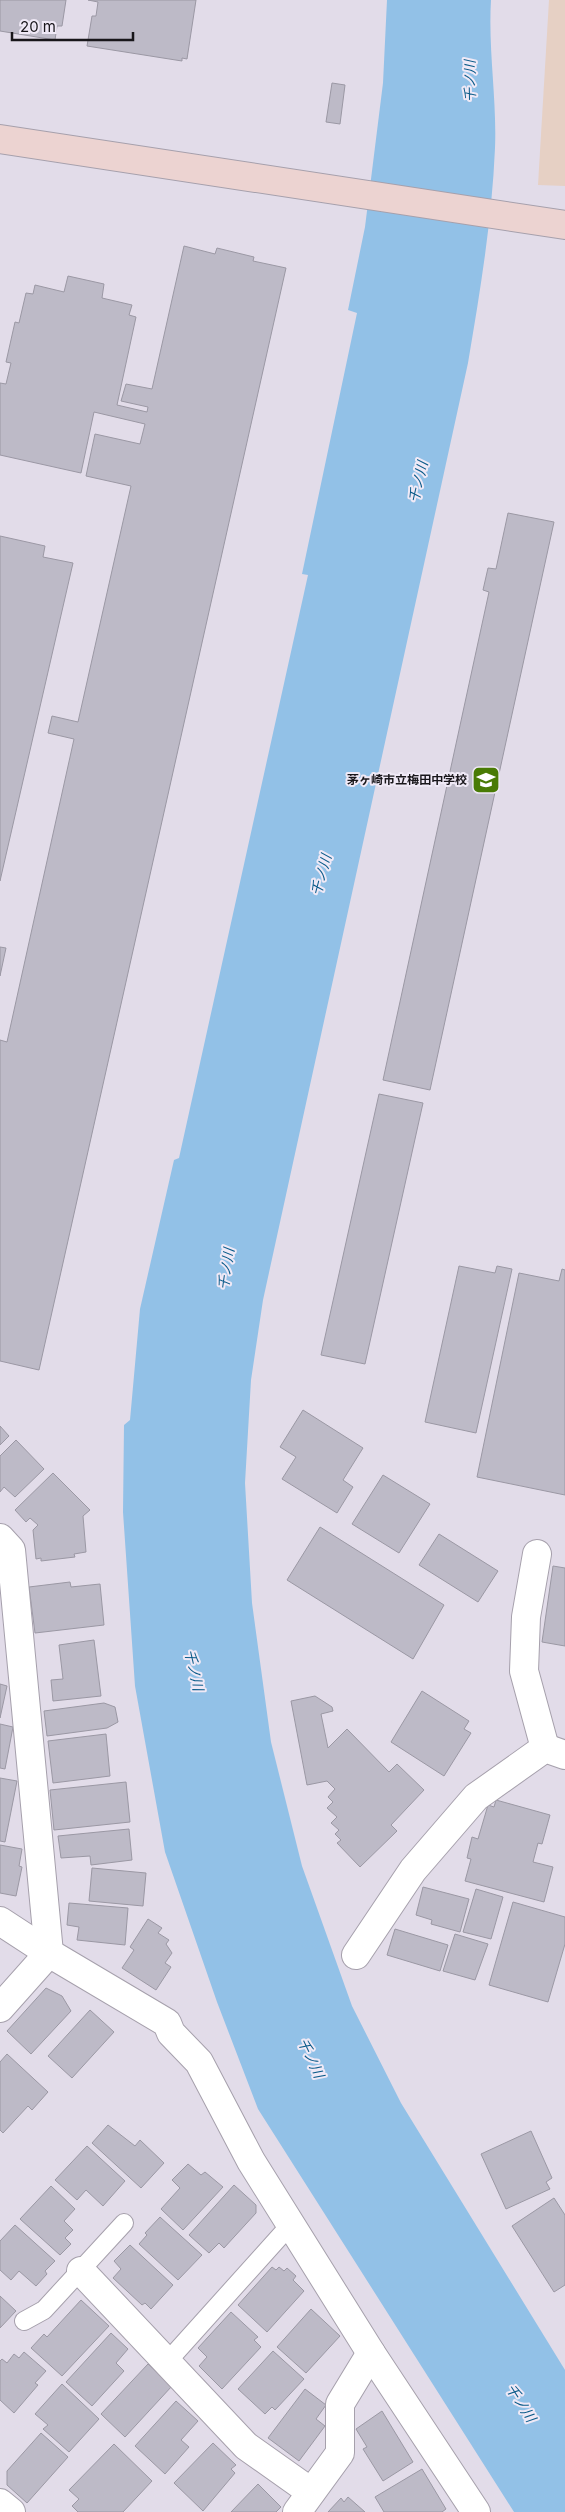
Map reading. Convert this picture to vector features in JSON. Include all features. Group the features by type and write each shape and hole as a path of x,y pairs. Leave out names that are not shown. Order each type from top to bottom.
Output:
{"street":[{"path":"0,139 342,191 564,220"},
{"path":"0,1538 11,1550 49,1953 0,2008"},
{"path":"356,1955 412,1870 476,1798 555,1752 524,1671 526,1617 537,1554"},
{"path":"0,1921 49,1953 167,2023 171,2033 199,2062 251,2161 371,2352 476,2512"},
{"path":"81,2271 246,2446 304,2502 340,2454 340,2404 371,2352"},
{"path":"0,2502 11,2512"}],"lane":[{"path":"24,2321 44,2310 124,2223"},
{"path":"168,2362 291,2224"}],"shaded area":[{"path":"549,0 565,0 565,186 538,185"}],"water":[{"name":"千ノ川","path":"387,0 491,0 490,19 495,148 491,202 481,283 468,363 263,1300 251,1380 245,1483 252,1603 271,1742 302,1866 352,2006 401,2103 565,2370 565,2512 514,2512 258,2109 217,2002 165,1852 135,1686 123,1512 124,1425 130,1420 140,1309 174,1160 179,1158 308,575 302,574 357,313 348,310 365,227 383,83"}],"building":[{"path":"0,0 66,0 62,26 57,26 55,40 0,31"},
{"path":"88,0 196,0 187,59 182,58 182,61 87,46 92,16 96,16 98,2"},
{"path":"332,83 345,85 340,124 326,122"},
{"path":"184,246 215,254 217,248 254,257 253,261 286,268 39,1370 0,1361 0,1040 7,1042 74,739 48,733 52,716 78,722 131,486 86,476 95,434 140,444 145,424 94,412 81,473 0,455 0,383 6,384 11,363 6,362 15,322 19,323 26,293 33,294 35,285 64,292 68,276 104,284 102,298 132,305 129,315 136,317 117,405 147,412 148,407 121,401 126,384 152,389"},
{"path":"508,513 554,522 430,1090 383,1080 489,592 483,590 488,568 496,569"},
{"path":"0,536 45,546 43,557 73,563 0,881"},
{"path":"0,947 6,948 0,976"},
{"path":"379,1094 423,1103 365,1364 321,1355"},
{"path":"459,1266 495,1273 497,1266 512,1269 476,1433 425,1422"},
{"path":"562,1269 565,1270 565,1495 477,1477 519,1273 559,1281"},
{"path":"303,1410 363,1448 343,1480 353,1487 337,1513 282,1479 296,1457 280,1447"},
{"path":"0,1426 9,1436 0,1445"},
{"path":"16,1440 44,1469 15,1497 4,1487 0,1492 0,1456"},
{"path":"53,1473 90,1510 83,1516 86,1552 74,1554 75,1557 41,1561 41,1558 36,1559 33,1530 38,1525 30,1518 26,1522 15,1510"},
{"path":"383,1475 430,1504 399,1553 352,1524"},
{"path":"320,1527 444,1605 413,1659 287,1580"},
{"path":"439,1534 498,1571 478,1602 419,1565"},
{"path":"553,1566 565,1568 565,1646 542,1642"},
{"path":"70,1582 71,1587 100,1584 104,1625 35,1633 29,1587"},
{"path":"94,1640 101,1696 53,1701 51,1680 63,1679 59,1645"},
{"path":"0,1684 7,1686 0,1718"},
{"path":"422,1691 469,1721 464,1729 471,1733 444,1776 391,1742"},
{"path":"315,1696 332,1707 333,1711 321,1714 328,1748 347,1729 389,1772 397,1764 424,1790 391,1825 397,1831 360,1867 337,1843 341,1840 335,1834 339,1830 331,1823 337,1817 327,1808 333,1802 328,1797 335,1789 327,1781 307,1785 291,1701"},
{"path":"104,1703 115,1707 118,1722 107,1728 47,1736 44,1711"},
{"path":"0,1724 13,1727 5,1769 0,1768"},
{"path":"106,1734 110,1776 53,1783 48,1741"},
{"path":"0,1778 17,1781 5,1842 0,1841"},
{"path":"126,1782 130,1822 54,1830 50,1790"},
{"path":"496,1800 550,1815 542,1844 538,1843 533,1862 553,1867 544,1902 465,1881 471,1859 467,1858 472,1837 478,1839 488,1805 494,1807"},
{"path":"129,1829 132,1860 91,1865 90,1856 61,1858 58,1836"},
{"path":"0,1845 22,1849 19,1866 22,1867 16,1896 0,1893"},
{"path":"92,1868 146,1873 143,1906 89,1901"},
{"path":"423,1887 469,1899 460,1932 431,1924 432,1920 416,1915"},
{"path":"476,1889 503,1897 491,1939 463,1932"},
{"path":"513,1902 565,1917 565,1944 548,2002 489,1985"},
{"path":"69,1903 128,1908 125,1945 77,1940 79,1927 67,1925"},
{"path":"148,1919 162,1928 158,1933 169,1940 166,1944 172,1953 165,1963 171,1967 156,1990 122,1968 134,1950 130,1947"},
{"path":"395,1929 448,1945 440,1971 387,1955"},
{"path":"455,1934 488,1944 475,1980 443,1971"},
{"path":"46,1988 62,1996 71,2011 31,2054 7,2031"},
{"path":"90,2010 114,2032 72,2078 48,2056"},
{"path":"7,2054 48,2092 32,2110 28,2106 3,2133 0,2130 0,2062"},
{"path":"108,2125 135,2146 140,2140 164,2163 141,2188 92,2143"},
{"path":"531,2131 552,2178 546,2182 550,2189 506,2209 481,2154"},
{"path":"87,2146 125,2181 103,2206 86,2190 77,2200 55,2180"},
{"path":"188,2164 201,2175 205,2172 223,2187 183,2230 161,2209 180,2188 172,2180"},
{"path":"234,2185 256,2205 256,2213 224,2248 219,2243 209,2253 189,2235"},
{"path":"51,2186 75,2209 64,2221 73,2230 65,2238 71,2244 60,2255 20,2219"},
{"path":"554,2198 565,2215 565,2285 554,2292 512,2226"},
{"path":"160,2217 202,2255 178,2280 139,2244 147,2235 145,2233"},
{"path":"15,2225 55,2261 45,2271 47,2274 36,2286 19,2271 11,2280 0,2270 0,2241"},
{"path":"130,2245 173,2285 151,2309 145,2303 142,2305 113,2278 121,2269 114,2261"},
{"path":"272,2267 276,2270 279,2267 284,2271 287,2268 296,2276 293,2280 304,2291 267,2332 238,2305"},
{"path":"0,2296 16,2311 0,2328"},
{"path":"81,2300 109,2326 62,2376 31,2348 44,2334 47,2337"},
{"path":"311,2309 340,2336 306,2373 277,2347"},
{"path":"231,2312 258,2337 254,2340 261,2347 222,2389 199,2366 207,2357 198,2348"},
{"path":"111,2333 128,2349 116,2363 124,2371 92,2406 66,2382"},
{"path":"273,2351 304,2379 275,2410 272,2407 265,2414 238,2389"},
{"path":"24,2352 46,2371 35,2383 38,2385 14,2413 0,2400 0,2361 2,2359 7,2363 14,2354 19,2358"},
{"path":"148,2364 172,2386 125,2437 101,2414"},
{"path":"62,2384 99,2419 69,2452 43,2429 48,2425 35,2414"},
{"path":"305,2389 326,2405 316,2419 325,2426 299,2461 268,2438"},
{"path":"176,2401 198,2421 181,2440 189,2447 165,2474 135,2446"},
{"path":"382,2411 413,2462 383,2481 363,2449 367,2447 356,2429"},
{"path":"41,2433 68,2457 27,2503 7,2485 7,2471"},
{"path":"213,2443 236,2465 231,2469 235,2473 203,2511 174,2483"},
{"path":"114,2444 152,2481 123,2512 78,2512 72,2506 79,2499 69,2490"},
{"path":"422,2469 446,2509 442,2512 384,2512 375,2497"},
{"path":"258,2484 281,2507 276,2512 231,2512"},
{"path":"348,2497 365,2512 328,2512 341,2498 344,2502"}],"place":[{"name":"茅ヶ崎市立梅田中学校","path":"486,780"}]}
